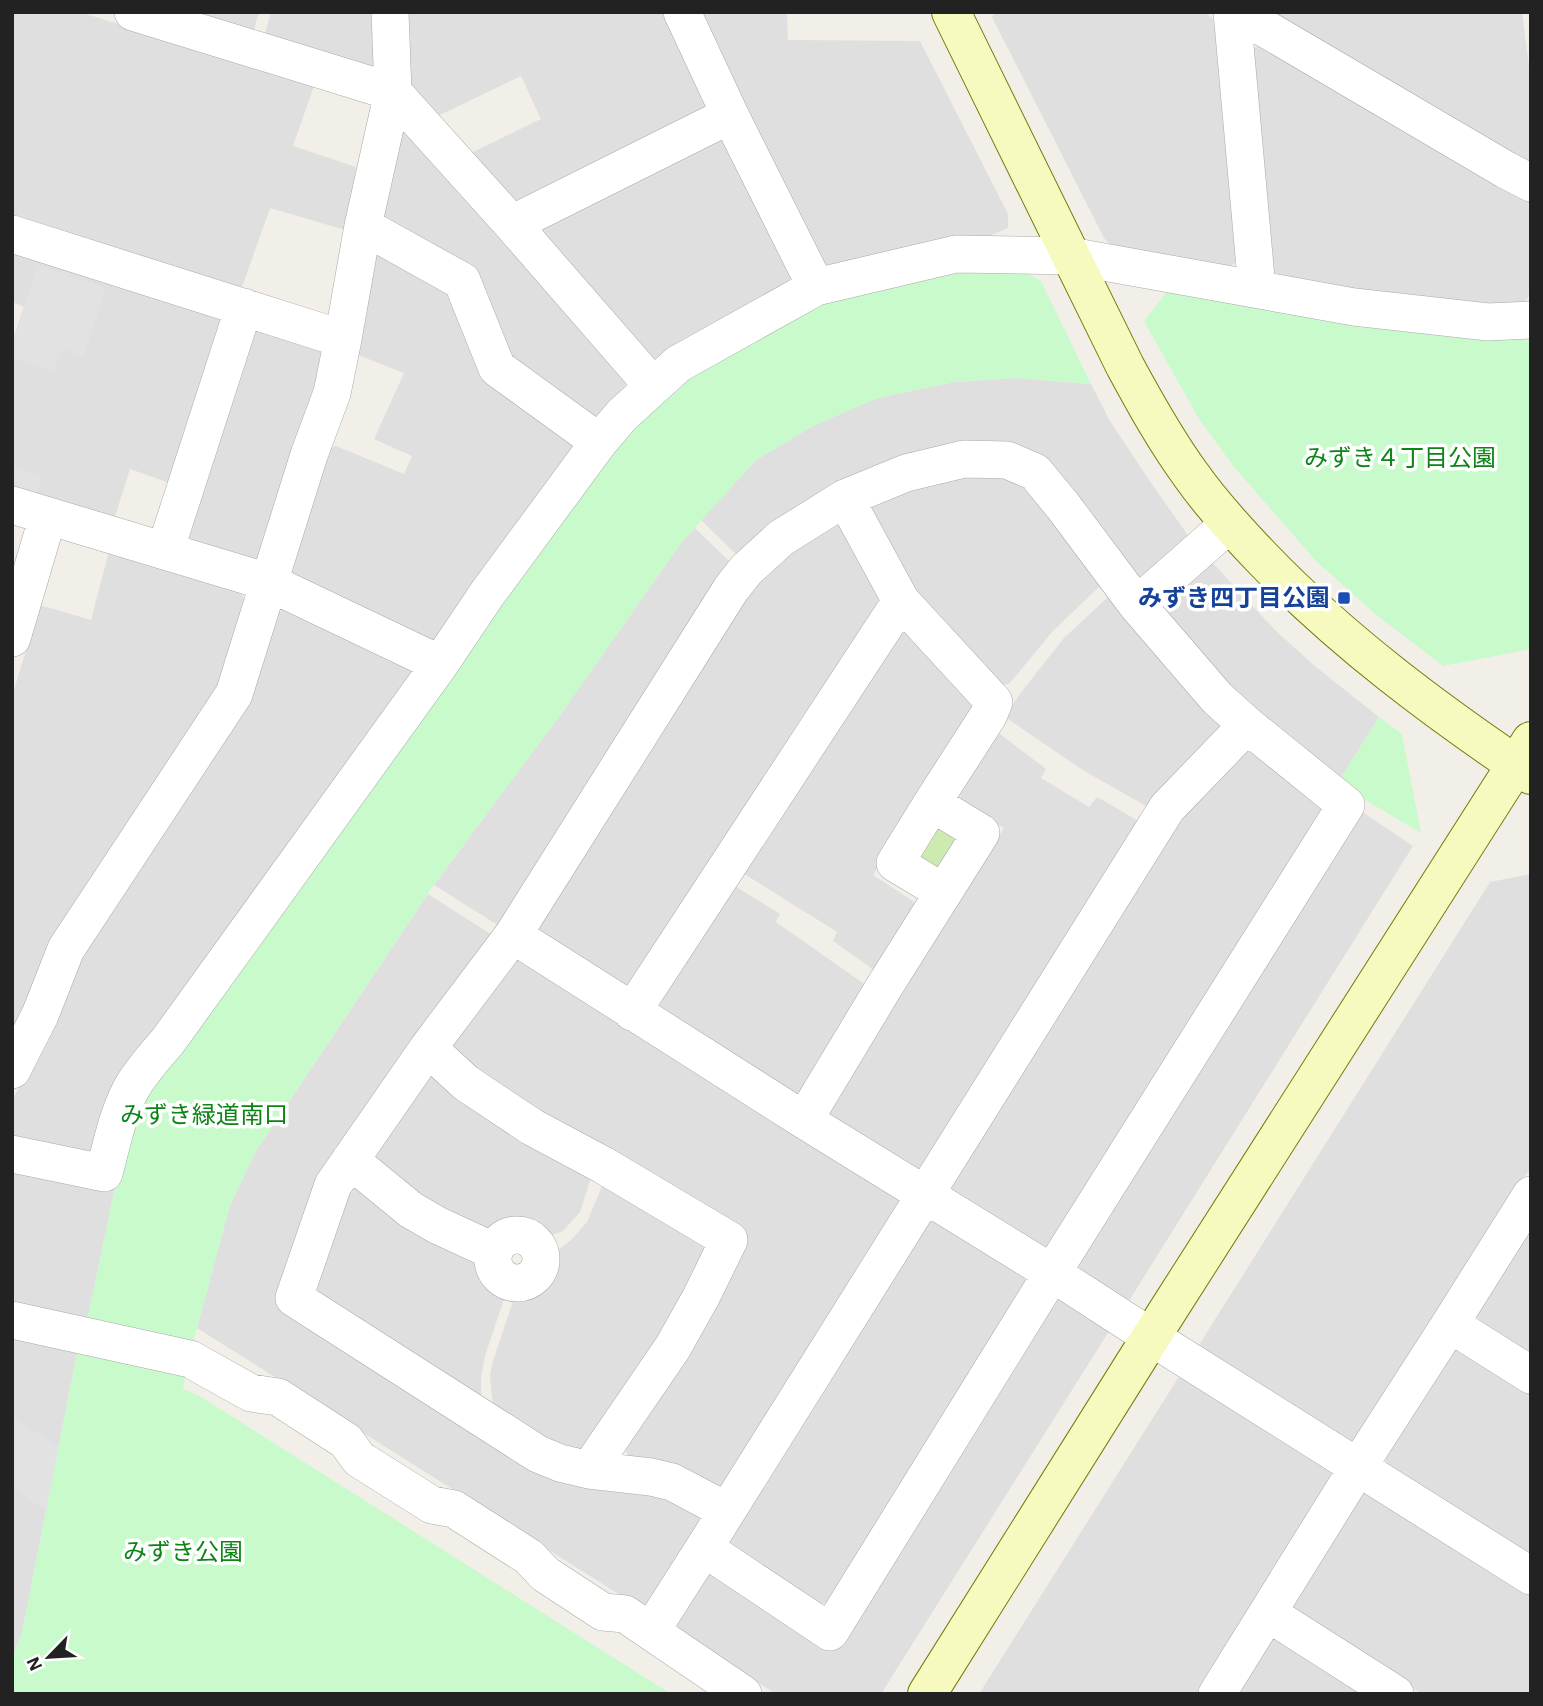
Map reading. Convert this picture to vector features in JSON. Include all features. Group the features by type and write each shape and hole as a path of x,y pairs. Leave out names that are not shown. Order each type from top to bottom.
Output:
{"street":[{"path":"134,12 393,92 653,386"},
{"path":"12,1070 40,1015 65,949 234,694 309,455 332,393 363,226 393,92 390,12"},
{"path":"682,12 816,287"},
{"path":"927,1694 1151,1337 1526,760 1373,661 1294,592 1229,524 1191,475 1156,422 1119,354 951,12"},
{"path":"1234,12 1257,289"},
{"path":"1234,12 1531,183"},
{"path":"512,224 730,115"},
{"path":"363,226 462,281 496,368 599,442"},
{"path":"12,234 344,339"},
{"path":"12,1154 104,1173 118,1122 133,1086 149,1062 169,1041 440,664 487,594 599,442 622,415 678,364 816,287 956,254 1070,256 1354,307 1488,322 1531,320"},
{"path":"165,551 244,307"},
{"path":"704,1548 830,1632 1346,805 1217,698 1137,606 1035,472 1007,460 964,459 906,472 845,498 781,538 746,570 730,589 513,934 428,1048 333,1185 294,1297 538,1454 589,1470 672,1482 727,1511"},
{"path":"845,498 901,601 994,702 988,716 895,863 943,892"},
{"path":"12,505 268,582 440,664"},
{"path":"12,636 48,516"},
{"path":"1137,606 1229,524"},
{"path":"632,1012 901,601"},
{"path":"651,1631 1167,808 1247,725"},
{"path":"804,1121 981,833 932,803"},
{"path":"513,934 804,1121 1052,1273 1531,1576"},
{"path":"428,1048 466,1083 532,1128 603,1165 729,1240 673,1347 589,1470"},
{"path":"349,1160 411,1210 493,1251"},
{"path":"1217,1694 1531,1195"},
{"path":"12,1320 190,1359 251,1393 278,1397 346,1441 359,1459 432,1506 454,1509 529,1557 545,1574 603,1612 625,1614 743,1694"},
{"path":"1450,1324 1531,1375"},
{"path":"1268,1613 1395,1694"}],"shaded area":[{"path":"12,12 80,12 314,86 293,146 356,167 345,230 270,208 241,290 12,218"},
{"path":"173,12 259,12 252,37"},
{"path":"271,12 375,12 374,65 363,73 263,41"},
{"path":"403,12 665,12 708,99 704,113 521,204 507,201 467,155 541,119 521,76 434,118 406,83"},
{"path":"696,12 787,12 788,40 920,41 1008,214 1008,228 975,242 835,270 822,264"},
{"path":"996,12 1204,12 1212,18 1218,30 1236,262 1226,270 1114,248 1104,238 992,17"},
{"path":"1263,12 1522,12 1531,82 1531,166"},
{"path":"1262,44 1531,202 1531,281 1528,298 1517,309 1275,279 1268,269 1248,51"},
{"path":"409,130 625,381 625,395 601,419 588,419 518,366 387,223 381,210 395,134"},
{"path":"716,138 730,142 795,271 791,285 660,363 645,362 539,239 542,224"},
{"path":"371,246 451,291 579,449 433,644 293,581 287,568 326,450 336,446 404,474 412,456 374,439 404,373 358,355"},
{"path":"12,248 222,315 178,486 130,469 113,523 12,490 12,342 24,307 12,302"},
{"path":"38,265 106,288 84,357 62,349 54,372 12,358 12,342"},
{"path":"258,326 322,346 328,358 261,559 247,565 188,546 182,534 246,332"},
{"path":"1016,378 1091,384 1110,421 1192,541 1147,580 1133,580 998,443 740,558 701,520 756,460 815,425 877,398 954,382"},
{"path":"12,468 42,477 36,498 12,490"},
{"path":"991,472 1031,487 1101,585 1053,631 1009,684 996,685 912,594 868,513 873,499 911,484"},
{"path":"829,522 843,526 879,593 878,606 807,709 634,983 620,986 539,936 536,922 756,581"},
{"path":"695,528 733,565 501,927 434,885 556,721 681,543"},
{"path":"109,551 240,592 247,603 222,691 12,1040 12,696 40,605 91,620"},
{"path":"1211,561 1276,631 1379,717 1339,781 1247,704 1163,616 1164,602"},
{"path":"1109,596 1220,717 1222,731 1151,809 1081,769 1005,717 1064,638"},
{"path":"287,608 413,667 417,680 98,1151 84,1158 12,1141 12,1101 53,1021 79,955 273,615"},
{"path":"908,632 972,701 973,716 873,875 913,901 916,914 878,973 833,941 837,932 738,870 895,633"},
{"path":"996,731 1046,769 1041,778 1089,807 1097,797 1142,823 927,1167 912,1170 831,1120 829,1106 1004,828 962,803 959,789"},
{"path":"1255,749 1322,802 1324,815 1053,1247 1039,1250 954,1196 950,1183 1180,816 1241,751"},
{"path":"1361,811 1413,846 1127,1304 1080,1275 1077,1262"},
{"path":"1531,874 1531,1167 1359,1441 1345,1443 1205,1354 1199,1345 1490,882"},
{"path":"730,883 780,914 776,922 870,988 805,1090 792,1094 660,1011 657,997"},
{"path":"428,894 494,936 280,1304 541,1468 648,1488 699,1516 701,1523 652,1604 639,1607 197,1328 230,1205 256,1151"},
{"path":"521,957 898,1195 902,1208 720,1488 632,1463 621,1441 745,1239 454,1057 452,1040 506,962"},
{"path":"443,1075 593,1171 580,1212 563,1231 546,1237 528,1224 516,1222 503,1225 494,1231 459,1223 376,1163 373,1149 426,1077"},
{"path":"12,1166 115,1188 87,1321 12,1305"},
{"path":"605,1179 707,1238 711,1256 584,1450 568,1454 493,1407 490,1376 514,1298 539,1288 544,1283 552,1255 587,1222"},
{"path":"362,1186 478,1260 490,1279 505,1291 485,1356 481,1400 317,1297 312,1282 344,1192"},
{"path":"938,1219 1024,1273 1027,1288 829,1602 816,1605 730,1551 728,1537 925,1222"},
{"path":"1531,1220 1531,1356 1479,1323 1475,1310"},
{"path":"1065,1298 1111,1328 881,1694 776,1694 679,1633 676,1619 702,1577 716,1574 833,1649 1052,1303"},
{"path":"12,1336 78,1348 22,1633 12,1658"},
{"path":"1464,1348 1531,1389 1531,1558 1388,1467 1384,1455 1450,1351"},
{"path":"1178,1378 1190,1378 1330,1465 1334,1480 1200,1694 979,1694"},
{"path":"12,1418 59,1446 46,1511 12,1486"},
{"path":"1372,1491 1531,1591 1531,1694 1422,1694 1295,1614 1291,1600 1358,1494"},
{"path":"1279,1637 1370,1694 1232,1694 1266,1641"}],"green space":[{"name":"みずき緑道南口","path":"957,268 1029,274 1041,281 1091,384 1016,378 954,382 878,398 815,425 756,460 681,543 556,721 433,886 256,1151 230,1205 193,1343 87,1321 122,1155 142,1095 605,456 685,377 816,303"},
{"name":"みずき４丁目公園","path":"1169,289 1531,335 1531,649 1443,666 1379,617 1317,562 1234,467 1199,419 1144,321"},
{"path":"1379,717 1402,734 1421,833 1339,781"},
{"path":"935,823 959,838 936,875 912,860"},
{"name":"みずき公園","path":"78,1348 186,1372 183,1389 198,1395 671,1694 12,1694 12,1658 22,1633"}],"place":[{"name":"みずき四丁目公園","path":"1344,598"}]}
